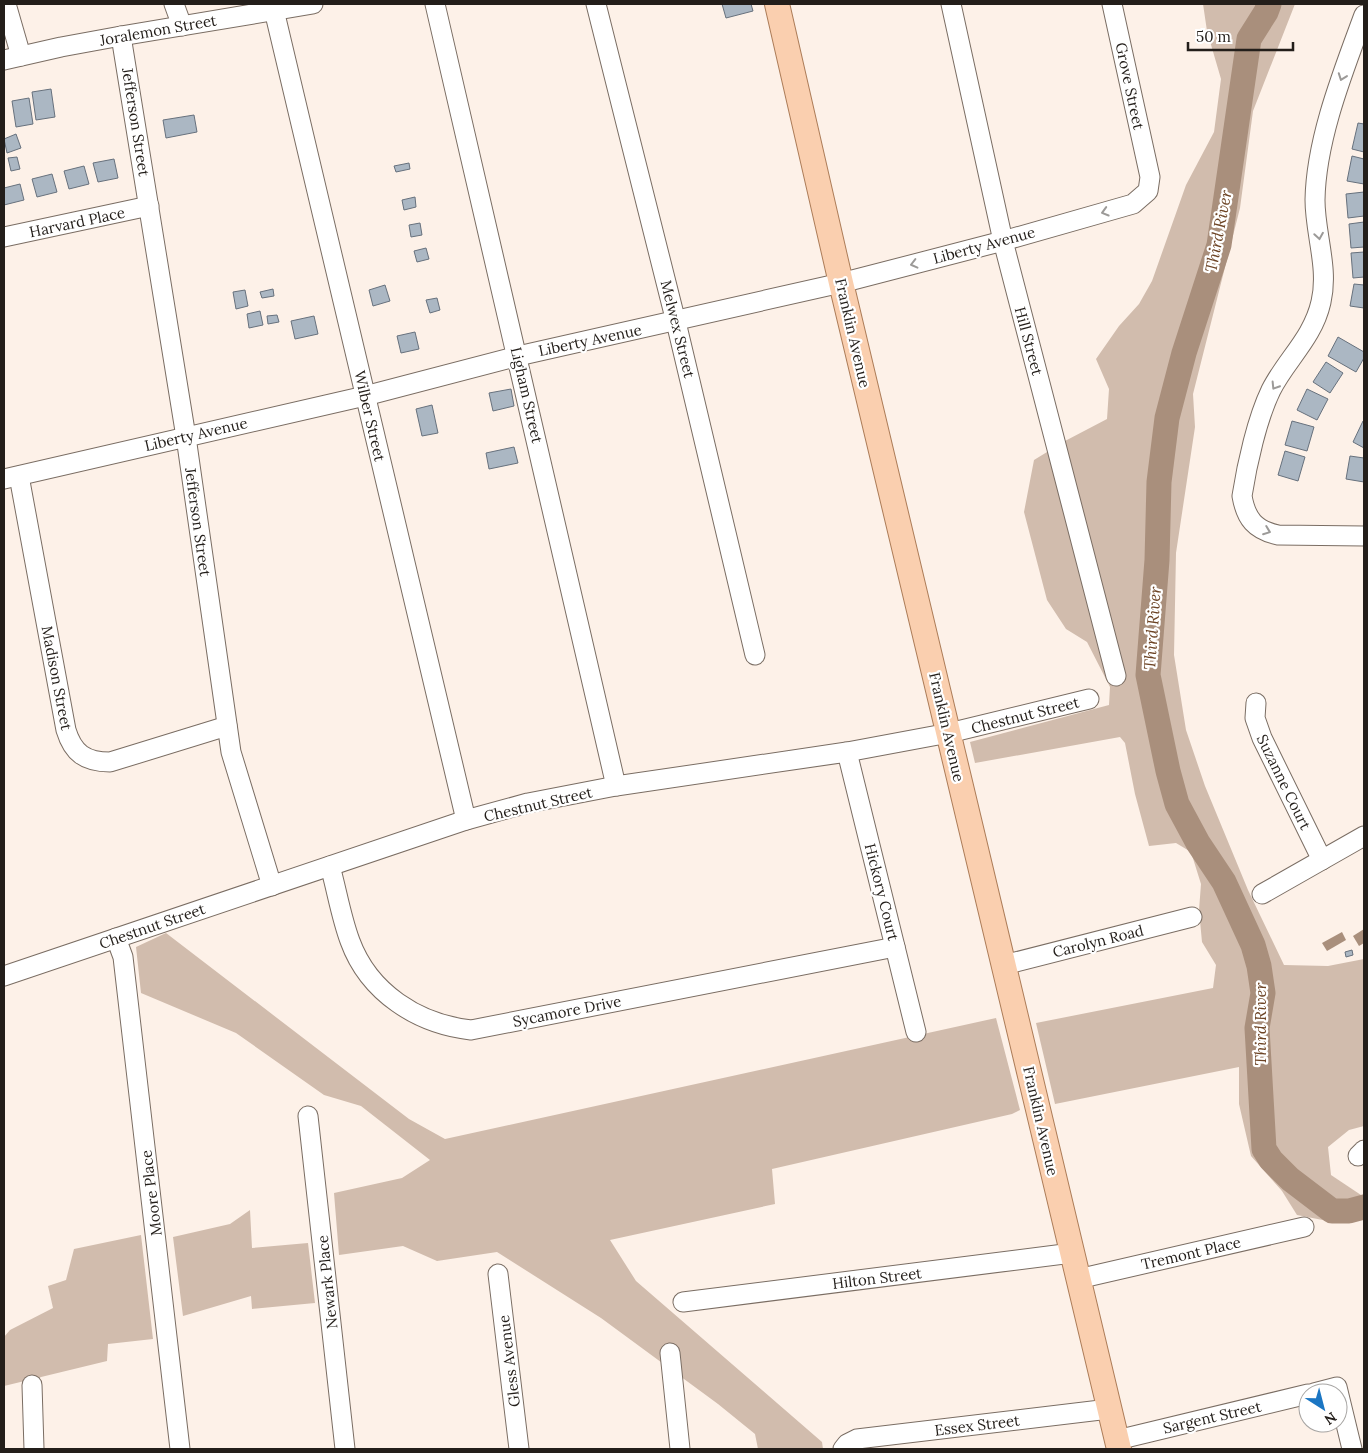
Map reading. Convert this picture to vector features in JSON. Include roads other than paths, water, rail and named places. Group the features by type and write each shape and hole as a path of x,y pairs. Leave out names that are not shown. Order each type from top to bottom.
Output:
{"main road":[{"name":"Franklin Avenue","path":"777,4 841,283 1118,1445"}],"street":[{"path":"6,4 12,58"},
{"path":"174,4 182,26"},
{"name":"Joralemon Street","path":"12,58 122,36 313,4"},
{"name":"Ligham Street","path":"435,4 616,786"},
{"name":"Melwex Street","path":"596,4 676,322 755,655"},
{"name":"Hill Street","path":"951,4 1003,241 1116,676"},
{"name":"Grove Street","path":"1112,4 1148,168"},
{"name":"Wilber Street","path":"274,10 466,820"},
{"path":"1364,15 1337,90 1320,157 1315,200 1323,261 1322,301 1308,334 1272,389 1265,406 1242,496 1244,508 1250,519 1266,532 1278,535 1364,536"},
{"name":"Jefferson Street","path":"122,36 186,436 231,752 272,886"},
{"name":"Liberty Avenue","path":"11,478 365,396 518,356 676,322 841,283 1003,241 1133,204 1148,191 1150,178 1148,168"},
{"name":"Harvard Place","path":"4,237 149,206"},
{"name":"Madison Street","path":"11,478 66,730 70,741 77,751 86,758 98,762 110,762 227,726"},
{"name":"Chestnut Street","path":"4,976 466,820 528,803 616,786 847,752 949,733 1089,699"},
{"name":"Suzanne Court","path":"1256,703 1255,718 1262,738 1322,860"},
{"name":"Hickory Court","path":"847,752 916,1032"},
{"path":"1262,894 1364,836"},
{"name":"Sycamore Drive","path":"330,866 350,941 370,978 402,1007 428,1021 456,1028 471,1030 895,947"},
{"name":"Carolyn Road","path":"1004,965 1192,917"},
{"name":"Moore Place","path":"116,938 123,957 180,1449"},
{"name":"Newark Place","path":"308,1116 346,1449"},
{"name":"Tremont Place","path":"1078,1280 1304,1227"},
{"name":"Hilton Street","path":"683,1302 1072,1253"},
{"name":"Gless Avenue","path":"498,1274 519,1449"},
{"path":"670,1353 680,1449"},
{"path":"32,1386 34,1449"},
{"name":"Sargent Street","path":"1118,1445 1298,1397"},
{"name":"Essex Street","path":"845,1447 857,1439 1109,1409"},
{"path":"1348,1431 1352,1449"}],"waterway":[{"name":"Third River","path":"1269,4 1249,39 1219,245 1184,353 1167,418 1159,482 1157,560 1148,675 1168,771 1177,804 1198,843 1224,882 1253,945 1259,966 1263,993 1257,1028 1264,1149 1271,1160 1290,1179 1332,1211 1349,1211 1364,1207"}]}
